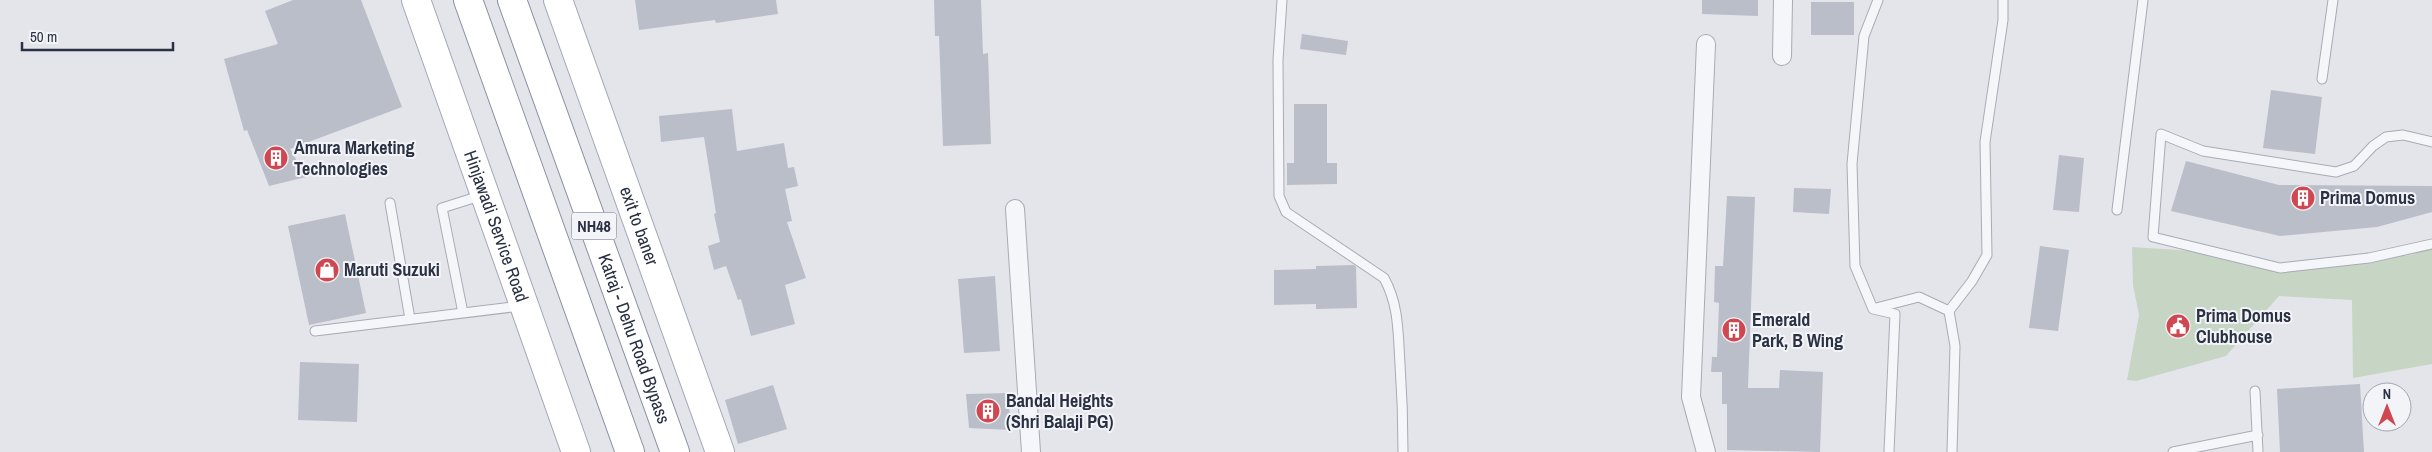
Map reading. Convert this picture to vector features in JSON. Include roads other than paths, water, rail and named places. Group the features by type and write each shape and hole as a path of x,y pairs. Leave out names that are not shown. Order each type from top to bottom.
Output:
{"main road":[{"name":"Hinjawadi Service Road","path":"416,0 576,452"},
{"name":"NH48","path":"468,0 630,452"},
{"name":"Katraj - Dehu Road Bypass","path":"512,0 675,452"},
{"name":"exit to baner","path":"558,0 720,452"}],"street":[{"path":"1782,56 1783,0"},
{"path":"1706,44 1691,397 1706,452"},
{"path":"1016,209 1031,452"}],"lane":[{"path":"1282,0 1278,60 1279,196 1286,212 1384,278 1392,292 1398,317 1403,412 1402,452"},
{"path":"1873,309 1855,266 1852,164 1864,36 1878,0"},
{"path":"1952,452 1955,346 1949,311 1972,281 1987,255 1985,142 2003,20 2003,0"},
{"path":"2117,210 2143,0"},
{"path":"2322,79 2333,0"},
{"path":"2432,142 2404,135 2386,137 2373,146 2354,166 2336,172 2203,151 2161,134 2153,237 2280,268 2369,258 2432,244"},
{"path":"463,313 442,208 484,194"},
{"path":"390,203 410,319"},
{"path":"1873,309 1919,297 1949,311"},
{"path":"315,331 524,306"},
{"path":"1873,309 1895,314 1889,452"},
{"path":"2255,391 2258,452"},
{"path":"2173,452 2258,435"}],"place":[{"name":"Amura Marketing Technologies","path":"276,158"},
{"name":"Prima Domus","path":"2303,198"},
{"name":"Maruti Suzuki","path":"327,270"},
{"name":"Prima Domus Clubhouse","path":"2178,326"},
{"name":"Emerald Park, B Wing","path":"1734,330"},
{"name":"Bandal Heights (Shri Balaji PG)","path":"988,411"}]}
